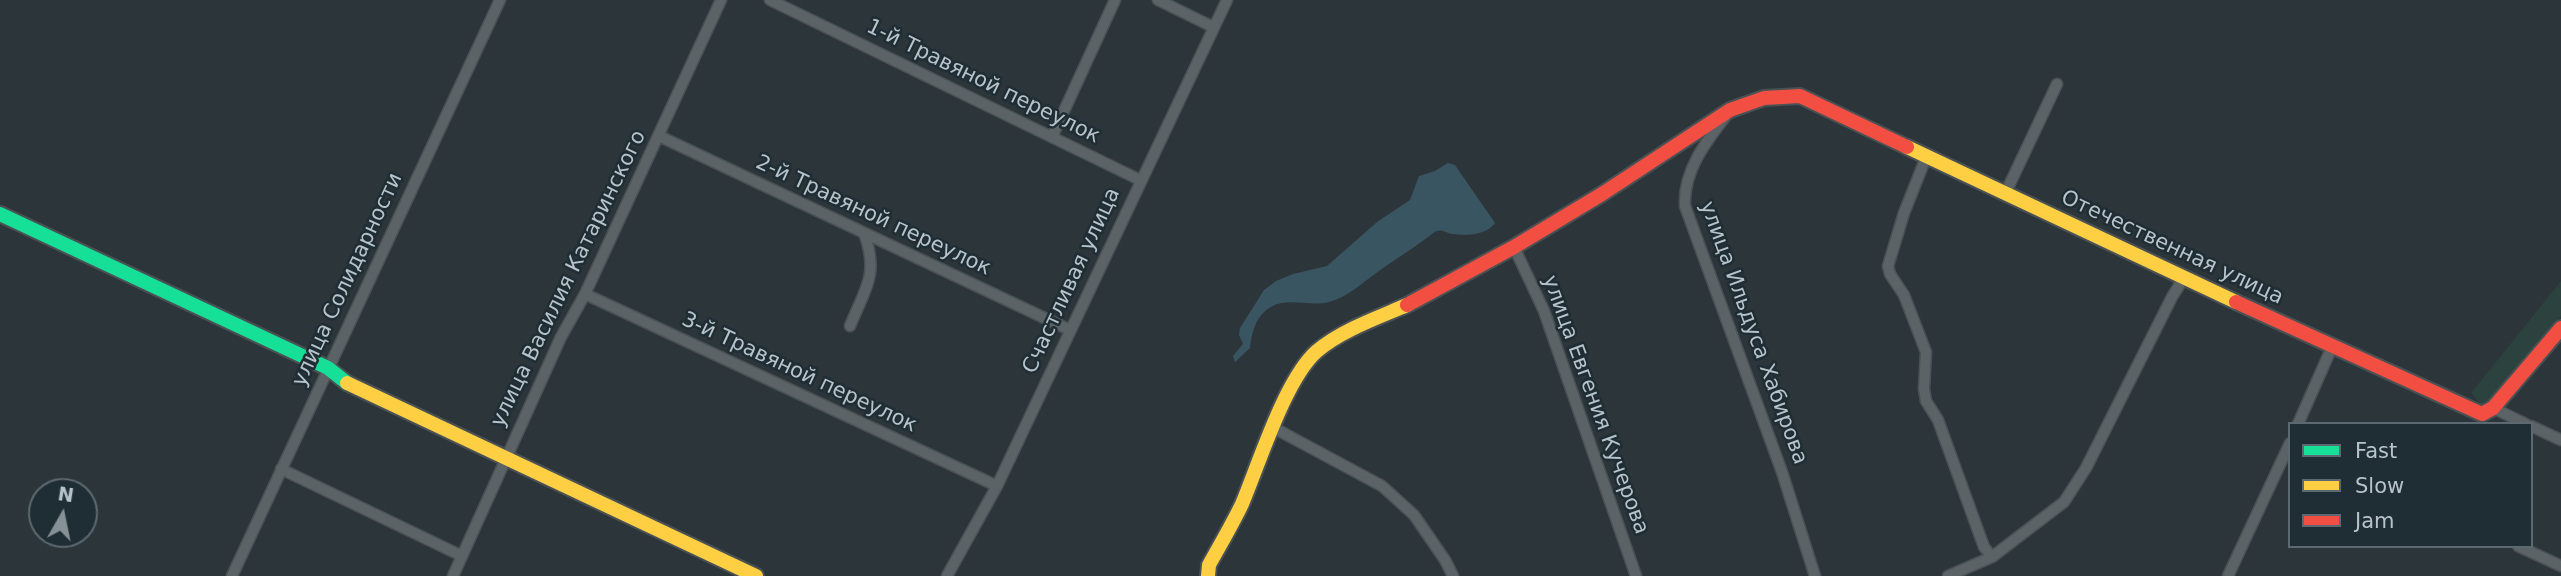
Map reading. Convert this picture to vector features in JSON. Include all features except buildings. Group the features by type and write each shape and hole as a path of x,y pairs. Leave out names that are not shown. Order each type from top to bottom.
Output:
{"street":[{"name":"улица Солидарности","path":"232,576 500,0"},
{"name":"улица Василия Катаринского","path":"453,576 561,337 584,294 721,0"},
{"name":"1-й Травяной переулок","path":"770,0 1140,180"},
{"path":"1052,137 1115,0"},
{"path":"1158,0 1213,27"},
{"name":"Счастливая улица","path":"947,576 997,486 1227,0"},
{"path":"2006,192 2057,84"},
{"name":"Отечественная улица","path":"1730,110 1764,98 1800,96 2332,347 2482,414 2493,408 2523,422"},
{"path":"1208,576 1209,565 1241,505 1262,450 1296,380 1315,353 1335,338 1417,300 1514,247 1602,194 1730,110"},
{"name":"улица Ильдуса Хабирова","path":"1730,110 1695,161 1686,182 1685,206 1782,472 1815,576"},
{"name":"2-й Травяной переулок","path":"659,136 1070,330"},
{"path":"1927,155 1903,213 1888,266 1890,274 1904,295 1926,352 1926,401 1938,420 1984,547 1992,557"},
{"path":"0,214 328,368 352,387 752,575"},
{"path":"850,326 872,265 863,233"},
{"name":"улица Евгения Кучерова","path":"1514,247 1544,310 1636,576"},
{"path":"1948,576 1992,557 2064,502 2086,468 2185,276"},
{"name":"3-й Травяной переулок","path":"584,294 997,486"},
{"path":"2493,408 2561,328"},
{"path":"2299,422 2332,347"},
{"name":"Отечественная улица","path":"2533,427 2561,440"},
{"path":"1274,428 1382,486 1414,515 1453,576"},
{"path":"2228,576 2288,447"},
{"path":"281,469 462,556"},
{"path":"2522,548 2561,566"}],"green space":[{"path":"2561,281 2561,316 2484,408 2471,393"}],"water":[{"path":"1448,163 1455,165 1495,223 1491,227 1470,235 1436,231 1336,300 1322,303 1285,303 1271,307 1258,319 1250,348 1235,362 1233,356 1243,344 1239,335 1240,328 1264,290 1293,274 1327,266 1377,222 1410,200 1419,176"}],"traffic: fast":[{"path":"0,214 328,368 347,383"}],"traffic: slow":[{"path":"1907,147 2236,302"},
{"path":"1208,576 1209,565 1242,504 1284,401 1305,364 1317,351 1337,337 1407,305"},
{"path":"347,383 756,576"}],"traffic: jam":[{"path":"1407,305 1514,247 1602,194 1730,110 1764,98 1800,96 1907,147"},
{"path":"2236,302 2482,414 2493,408 2561,328"}]}
